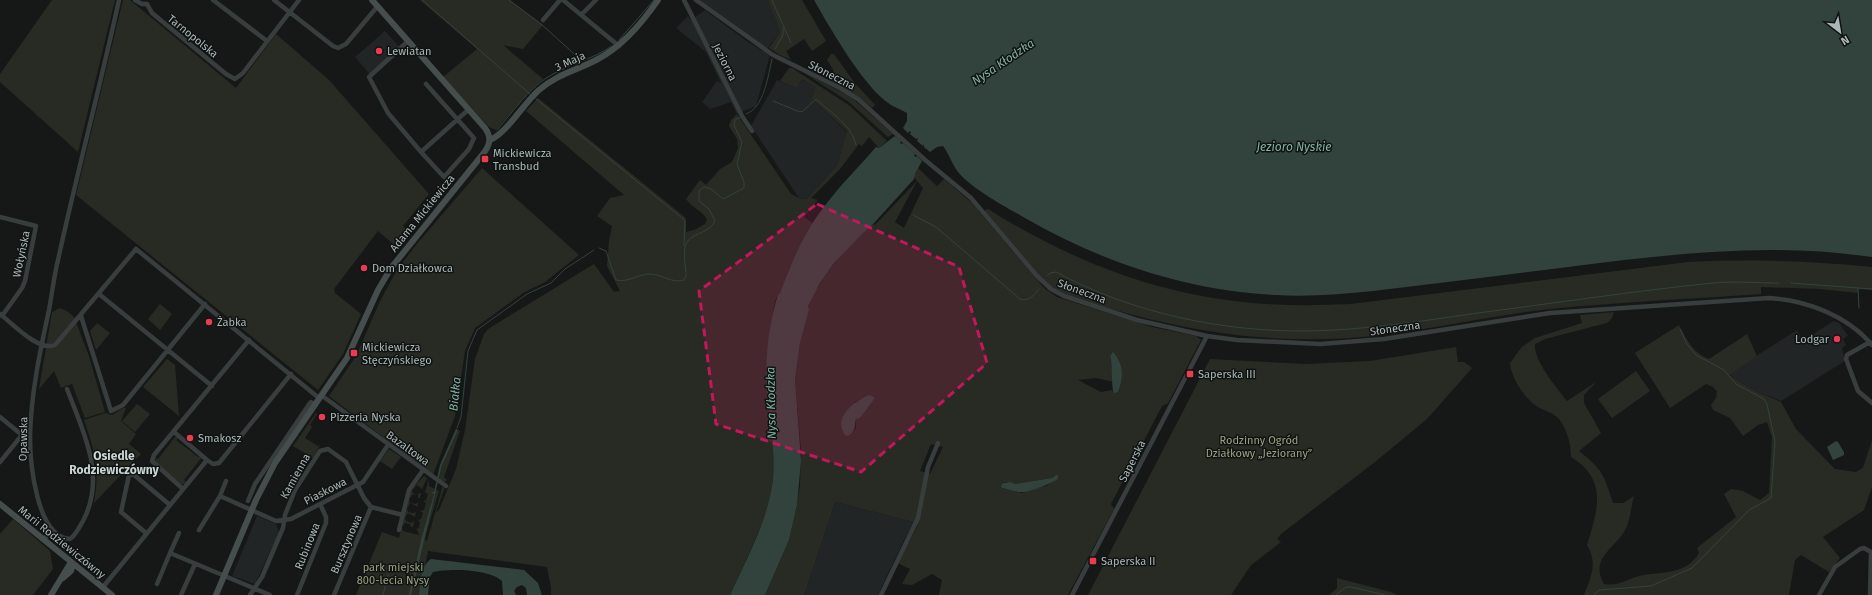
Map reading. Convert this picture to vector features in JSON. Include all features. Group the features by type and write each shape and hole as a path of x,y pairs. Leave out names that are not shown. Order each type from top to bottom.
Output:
{"street":[{"name":"Opawska","path":"67,389 91,457 93,488 87,511 73,537 66,539 52,529 43,518 32,468 30,436 41,346 58,259 120,0"},
{"name":"Tarnopolska","path":"135,0 142,4 146,2 152,13 229,77 235,79 243,73 267,41"},
{"path":"214,0 267,41 299,0"},
{"path":"274,0 327,42 338,48 346,44 377,7"},
{"path":"372,0 488,132 490,140"},
{"path":"543,20 560,0"},
{"path":"563,0 619,46"},
{"path":"581,15 596,0"},
{"name":"3 Maja","path":"490,140 498,136 533,95 548,83 563,74 599,59 619,46 638,26 658,0"},
{"name":"Jeziorna","path":"684,0 742,116 752,131"},
{"name":"Słoneczna","path":"696,0 773,55 840,88 858,99 924,159 971,198 1037,276 1051,289 1064,296 1137,320 1207,336 1280,343 1338,343 1384,339 1569,311 1772,298 1799,303 1835,316 1857,330 1871,343"},
{"path":"408,41 369,77 390,116 444,177 474,140 458,119 426,84"},
{"path":"421,152 468,110"},
{"name":"Adama Mickiewicza","path":"216,595 262,487 275,463 350,352 376,294 391,268 486,151 490,140"},
{"name":"Wołyńska","path":"0,217 36,226 25,281 22,288 1,315"},
{"name":"Bazaltowa","path":"100,294 136,249 320,397 446,486"},
{"path":"1,315 41,346 52,346 59,343 100,294 212,386"},
{"path":"81,316 111,411 123,405 205,304"},
{"name":"Saperska","path":"1072,595 1207,336"},
{"path":"183,489 152,461 154,456 249,340"},
{"path":"1871,343 1847,356 1846,359 1858,391 1872,403"},
{"path":"174,432 213,464 219,462 291,374"},
{"name":"Adama Mickiewicza","path":"248,501 255,484 311,402 315,405"},
{"path":"0,417 22,435 30,436"},
{"path":"0,462 22,435"},
{"path":"881,595 918,518 926,473 938,443"},
{"name":"Piaskowa","path":"284,521 358,485 367,477 388,445"},
{"name":"Kamienna","path":"250,595 262,577 283,528 295,490 322,450 328,449 343,458 371,507"},
{"path":"103,587 207,460"},
{"path":"399,530 409,490 422,470"},
{"path":"146,533 121,512 128,476 133,474 170,505"},
{"path":"199,530 220,496 226,481"},
{"path":"255,484 262,487"},
{"path":"220,496 276,521 284,521"},
{"name":"Marii Rodziewiczówny","path":"0,504 112,595"},
{"name":"Rubinowa","path":"297,595 326,523 326,516 320,504"},
{"name":"Bursztynowa","path":"334,595 371,507 403,515"},
{"path":"44,539 52,529"},
{"path":"157,584 179,533"},
{"path":"1820,595 1835,568 1860,549 1864,548 1871,552 1870,595"},
{"path":"170,553 270,595"},
{"path":"71,571 72,563"},
{"path":"51,595 72,563"},
{"path":"181,595 195,564"},
{"path":"62,579 71,571 77,570 83,572"}],"highlighted area":[{"path":"817,204 959,267 987,363 861,472 716,424 699,291"}],"shaded area":[{"path":"700,0 768,0 780,32 767,49"},
{"path":"705,10 748,42 770,55 756,106 737,114 731,102 710,109 702,102 717,81 721,83 706,52 676,28 688,16 691,20"},
{"path":"385,31 402,50 372,77 355,57"},
{"path":"802,79 816,87 811,98 847,132 837,165 807,199 799,198 751,126 777,80 797,88"},
{"path":"1833,321 1839,323 1848,336 1843,339 1846,345 1842,348 1845,361 1781,401 1755,391 1728,374 1797,330 1803,341"},
{"path":"835,502 914,522 878,595 804,595"},
{"path":"257,516 276,524 279,533 255,584 232,576"}],"green space":[{"path":"52,0 115,0 78,152 0,82 0,74"},
{"path":"123,0 130,0 236,88 276,34 329,80 429,194 403,226 412,233 399,249 378,231 334,289 335,293 361,314 343,354 318,390 76,195"},
{"path":"420,0 510,0 543,25 523,49 503,45 543,79 528,93 496,130 489,127 443,77 477,49"},
{"path":"768,0 802,0 826,41 812,51 804,39 786,51 791,60 769,48 780,32"},
{"path":"831,54 834,54 854,82 875,105 872,108 859,97 825,77 834,71 827,60"},
{"name":"park miejski 800-lecia Nysy","path":"789,68 792,68 850,106 887,141 879,148 869,137 862,146 859,144 840,169 811,198 818,200 804,217 813,223 789,269 780,293 775,301 769,340 767,382 772,441 773,479 767,509 762,524 730,595 551,595 547,567 428,551 419,595 356,595 382,532 399,538 411,490 424,476 427,478 422,489 417,485 412,490 413,493 418,495 413,494 409,499 410,503 407,509 408,512 416,512 415,517 408,513 405,518 406,521 411,523 414,521 413,527 411,527 410,524 405,523 402,527 403,531 419,535 416,529 419,528 420,522 418,520 421,519 423,513 420,511 424,510 426,503 423,501 426,500 428,494 425,492 429,480 429,486 435,489 422,536 423,539 436,490 439,491 426,534 425,540 427,541 443,485 444,490 436,512 439,510 456,469 465,430 475,359 484,334 488,329 594,264 614,292 620,291 607,266 612,226 597,216 610,198 624,195 526,111 538,98 686,218 686,232 694,230 705,224 707,219 686,199 700,180 706,185 720,169 732,162 738,148 737,139 729,126 731,120 737,114 791,194 799,198 807,199 837,165 847,131 811,98 816,87 802,79 797,88 780,81"},
{"path":"803,72 851,97 893,134 888,137 849,102"},
{"path":"482,168 579,255 545,282 523,293 475,328 465,351 455,416 433,475 329,396 356,356 380,301 397,270 416,245"},
{"path":"918,168 937,186 944,179 972,203 1044,288 1057,297 1152,327 1196,336 1201,340 1168,403 1162,406 1111,504 1114,509 1068,595 939,595 942,580 932,574 912,585 902,584 910,569 898,563 918,525 914,522 835,502 804,595 765,595 789,540 800,485 801,449 795,379 800,343 809,310 808,306 821,282 844,251 873,224 875,225 917,181 914,177","holes":["917,181 923,188 904,228 895,222","1115,354 1120,363 1122,377 1118,392 1113,392 1112,390 1101,392 1078,380 1096,378 1114,382 1110,356","865,397 863,414 860,418 856,419 856,428 851,434 855,402","931,444 943,447 930,474 920,471","1056,475 1058,476 1057,479 1046,486 1022,493 1002,488 1002,483 1004,482 1015,484 1052,478"]},
{"path":"988,209 1016,226 1073,255 1133,279 1195,295 1258,303 1305,305 1351,304 1688,262 1711,261 1780,261 1872,267 1872,290 1858,289 1858,293 1820,289 1761,287 1761,294 1629,302 1550,309 1383,335 1319,339 1256,337 1161,322 1097,306 1064,294 1045,282 986,214 985,210"},
{"path":"160,304 172,314 160,330 148,319"},
{"path":"60,308 67,311 74,317 89,356 105,412 85,418 72,384 61,388 54,371 39,389 52,312"},
{"path":"1614,312 1612,318 1607,323 1545,339 1535,344 1535,351 1542,366 1567,401 1596,382 1584,395 1584,403 1601,433 1579,451 1598,468 1602,474 1613,503 1623,503 1634,496 1629,520 1624,532 1604,556 1601,562 1600,576 1604,584 1609,585 1638,576 1674,571 1688,565 1699,553 1697,548 1736,517 1724,494 1731,489 1743,491 1760,500 1769,493 1772,437 1767,422 1758,425 1743,436 1730,418 1713,410 1711,405 1716,398 1717,391 1713,387 1706,384 1670,408 1635,353 1679,325 1694,349 1709,359 1747,334 1757,356 1729,375 1755,391 1781,402 1796,429 1835,469 1856,472 1863,468 1872,440 1872,487 1864,510 1823,537 1840,558 1829,572 1801,555 1795,560 1789,595 1584,595 1593,564 1587,545 1597,507 1595,485 1591,475 1583,466 1571,457 1568,437 1562,423 1555,415 1538,407 1528,399 1513,375 1510,363 1522,347 1535,338 1582,323 1580,315"},
{"path":"97,323 110,333 96,350 90,331"},
{"name":"Rodzinny Ogród Działkowy „Jeziorany”","path":"1456,347 1458,362 1464,362 1472,368 1427,419 1375,462 1281,534 1277,539 1281,542 1251,565 1231,595 1088,595 1210,359 1306,364 1370,361"},
{"path":"167,359 175,365 179,416 143,387"},
{"path":"1636,371 1650,391 1612,418 1598,399"},
{"path":"137,404 150,414 135,432 122,421"},
{"path":"123,408 126,408 121,421 136,434 129,444 141,454 94,503 97,480 94,451 84,420 105,413 112,415"},
{"path":"316,413 317,414 310,425 312,427 305,438 318,446 320,445 313,458 293,446"},
{"path":"458,430 460,431 444,477 447,480 444,482 439,479 443,461"},
{"path":"175,437 178,438 176,440 198,457 202,457 184,480 186,482 184,484 181,484 155,462 156,458 158,459"},
{"path":"389,449 401,457 392,469 380,461"},
{"path":"421,493 420,498 418,498 418,495"},
{"path":"418,502 418,507 410,503 416,504"},
{"path":"13,519 50,551 53,569 33,595 0,595 0,534"},
{"path":"1337,578 1391,592 1397,595 1329,595 1337,588"}],"water":[{"name":"Jezioro Nyskie","path":"814,0 1872,0 1872,257 1795,250 1757,250 1682,254 1373,291 1289,296 1244,292 1178,280 1146,272 1084,248 1025,218 972,185 958,172 943,146 937,147 930,152 924,147 924,144 923,146 917,141 918,138 916,139 910,134 910,131 908,133 903,128 907,121 907,113 891,105 881,97 859,72 848,57"},
{"name":"Nysa Kłodzka","path":"895,136 901,141 900,143 903,143 915,154 914,156 917,156 922,161 914,179 874,223 834,263 820,283 808,306 809,310 800,343 795,379 801,461 797,505 789,540 765,595 730,595 762,524 767,509 773,479 773,450 766,376 767,349 771,321 778,295 800,246 819,213 839,188 876,147 879,148"},
{"path":"1113,352 1119,361 1122,371 1120,387 1118,392 1114,393 1110,356"},
{"path":"869,395 874,397 874,399 860,418 856,419 853,432 846,436 842,429 841,423 843,417 857,401"},
{"path":"456,429 458,430 442,465 411,595 409,595 422,536 434,494 431,492 434,492 440,465"},
{"path":"1836,441 1844,452 1844,455 1833,460 1827,447"},
{"path":"1058,475 1058,479 1055,481 1024,492 1016,492 1002,488 1001,486 1003,483 1010,482 1015,484 1052,478"},
{"path":"431,559 524,570 538,583 542,595 527,595 526,588 522,585 517,587 514,591 516,595 503,595 502,581 496,577 469,570 449,570 433,572 430,577 428,595 419,595 423,570 427,562"}],"waterway":[{"path":"422,0 530,94"},
{"path":"509,0 541,24 582,61"},
{"path":"619,40 654,0"},
{"path":"772,0 791,43"},
{"name":"Białka","path":"775,49 783,35 783,28"},
{"path":"497,130 523,99 545,79 560,70 598,54 612,46"},
{"name":"Białka","path":"746,114 752,111 761,98 767,82 772,59"},
{"path":"536,99 682,218 685,221 684,246"},
{"path":"773,101 800,112 817,100 846,125 854,138 856,145"},
{"name":"Białka","path":"599,248 606,251 616,280 620,281 646,274 654,274 676,281 684,280 686,276 684,250 687,242 694,236 708,229 715,221 709,209 699,201 699,191 704,187 711,189 723,199 744,188 744,182 737,164 742,142 734,125 735,120 740,117"},
{"path":"913,215 936,227 1020,299 1029,299 1039,289"},
{"name":"Białka","path":"457,428 461,417 468,351 477,330 527,294 551,283 565,269 594,250"},
{"path":"1047,276 1050,273 1056,272 1115,299 1147,309 1211,324 1243,328 1309,331 1394,325 1624,293 1713,283 1779,283"},
{"path":"1791,283 1872,289"},
{"path":"1858,288 1859,308"},
{"path":"1594,595 1599,590 1651,586 1692,568 1749,510 1771,498 1775,441 1767,404 1764,399 1736,384 1724,370 1696,355 1687,344 1680,329"},
{"path":"383,595 388,575"},
{"path":"1336,595 1346,587 1385,595"}],"place":[{"name":"Lewiatan","path":"379,51"},
{"name":"Mickiewicza Transbud","path":"485,159"},
{"name":"Dom Działkowca","path":"364,268"},
{"name":"Żabka","path":"209,322"},
{"name":"Lodgar","path":"1837,339"},
{"name":"Mickiewicza Stęczyńskiego","path":"354,353"},
{"name":"Saperska III","path":"1190,374"},
{"name":"Pizzeria Nyska","path":"322,417"},
{"name":"Smakosz","path":"190,438"},
{"name":"Saperska II","path":"1093,561"}],"district":[{"name":"Osiedle Rodziewiczówny","path":"114,463"}]}
